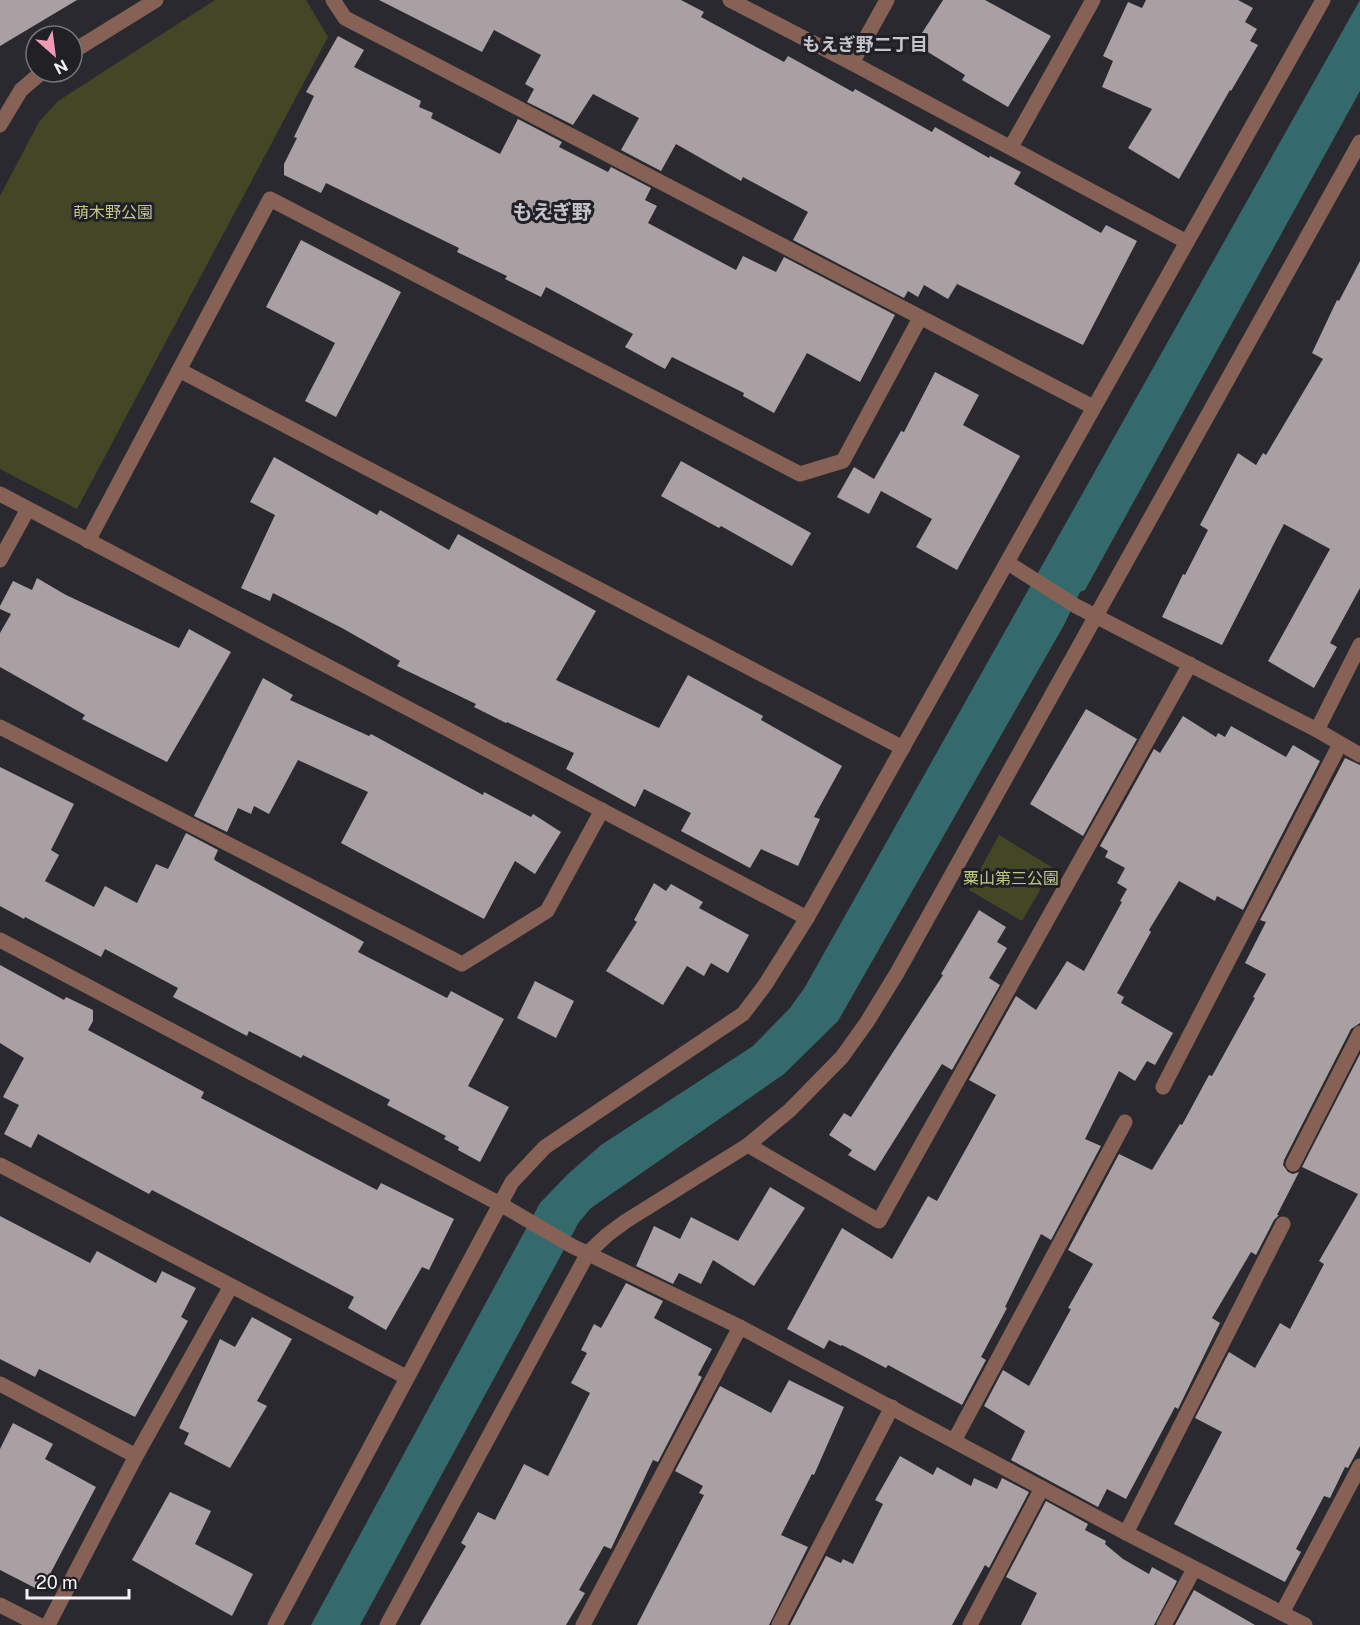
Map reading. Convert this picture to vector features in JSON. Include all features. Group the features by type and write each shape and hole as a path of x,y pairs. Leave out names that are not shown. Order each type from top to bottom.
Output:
{"street":[{"path":"84,45 156,0"},
{"path":"333,0 345,18 1093,407"},
{"path":"730,0 1187,242"},
{"path":"852,63 887,0"},
{"path":"1011,147 1093,0"},
{"path":"275,1625 512,1182 545,1148 742,1014 765,985 807,918 1323,0"},
{"path":"0,125 21,90 28,84"},
{"path":"387,1625 588,1253 626,1221 748,1144 790,1110 842,1057 867,1022 897,973 1360,142"},
{"path":"88,541 270,199 800,474 843,461 920,318"},
{"path":"179,370 903,747"},
{"path":"0,494 807,918"},
{"path":"0,560 28,509"},
{"path":"1008,563 1076,606 1317,729 1360,755"},
{"path":"1317,729 1360,645"},
{"path":"748,1144 879,1221 1190,664"},
{"path":"0,728 462,964 547,911 602,810"},
{"path":"1163,1087 1340,744"},
{"path":"0,940 500,1204 572,1246 740,1327 1194,1569 1305,1625"},
{"path":"1293,1164 1360,1033"},
{"path":"954,1442 1125,1122"},
{"path":"0,1165 406,1377"},
{"path":"1126,1533 1283,1224"},
{"path":"48,1625 136,1456 231,1286"},
{"path":"583,1625 740,1327"},
{"path":"0,1384 136,1456"},
{"path":"779,1625 892,1407"},
{"path":"1282,1613 1360,1466"},
{"path":"970,1625 1042,1488"},
{"path":"1164,1625 1194,1569"},
{"path":"0,1605 39,1625"}],"green space":[{"name":"萌木野公園","path":"215,0 306,0 328,37 77,509 0,469 0,196 39,122 58,101"},
{"name":"粟山第三公園","path":"999,835 1053,868 1022,921 969,890"}],"water":[{"path":"1360,0 1360,91 1085,590 1080,592 1064,625 838,1021 784,1074 591,1208 579,1222 360,1625 311,1625 540,1203 601,1145 753,1046 790,1008 805,987"}],"building":[{"path":"0,0 77,0 37,24 24,24 24,32 0,46"},
{"path":"379,0 681,0 704,12 701,17 784,62 788,56 853,92 855,89 932,132 935,127 989,158 990,156 1021,172 1014,184 1101,233 1106,225 1137,241 1083,345 957,284 948,299 924,285 918,297 908,291 904,298 793,240 808,212 743,177 741,181 676,144 661,171 621,150 639,118 593,94 573,125 527,102 534,89 525,84 541,55 494,30 482,52"},
{"path":"943,0 985,0 1051,36 1008,107 962,80 965,75 915,44"},
{"path":"1146,0 1238,0 1253,8 1245,22 1257,29 1250,41 1258,45 1179,179 1128,148 1152,109 1102,87 1113,61 1103,56 1128,2 1142,8"},
{"path":"338,36 364,50 354,67 421,101 419,107 433,113 431,118 500,154 518,119 562,142 559,147 608,172 611,167 651,188 645,200 657,206 648,223 736,270 743,256 776,272 784,257 895,315 860,382 807,353 774,413 743,396 744,393 672,357 665,369 625,347 633,334 546,287 541,297 505,279 507,276 457,252 459,248 326,183 321,193 284,175 284,164 297,138 294,137 314,96 306,92"},
{"path":"301,240 401,292 336,417 305,401 335,343 266,307"},
{"path":"1360,261 1360,588 1330,643 1337,647 1314,688 1268,661 1330,549 1284,524 1222,645 1162,617 1208,530 1200,525 1238,453 1256,465 1263,453 1266,455 1323,359 1312,353 1337,300 1339,301"},
{"path":"935,372 979,395 963,425 1020,456 957,570 916,547 932,519 881,491 869,514 837,497 854,467 874,479 901,431 904,432"},
{"path":"274,457 377,515 380,510 449,550 458,534 596,611 556,680 659,728 688,675 763,716 761,720 842,766 814,817 820,819 798,866 761,849 750,868 681,831 691,813 644,789 635,807 566,769 574,753 474,707 476,704 397,666 400,661 273,593 270,601 241,588 275,515 250,502"},
{"path":"681,461 811,533 792,566 721,526 719,528 661,496"},
{"path":"37,578 66,595 179,648 189,629 231,652 167,762 82,719 85,715 0,667 0,633 11,614 0,609 0,606 13,581 32,590"},
{"path":"263,678 293,695 290,700 369,736 371,734 483,795 484,792 531,817 533,814 561,832 535,874 515,861 484,919 341,843 368,792 298,760 269,814 254,806 251,814 238,808 227,832 194,816"},
{"path":"1086,709 1137,739 1083,836 1030,804"},
{"path":"1183,716 1216,737 1218,733 1225,737 1231,726 1286,757 1293,745 1320,761 1243,910 1217,896 1215,901 1179,881 1149,930 1151,932 1117,993 1124,997 1121,1003 1173,1033 1155,1065 1147,1061 1135,1081 1119,1071 1085,1139 1101,1146 1051,1240 1041,1234 1005,1307 1007,1308 981,1357 986,1360 962,1405 888,1365 886,1368 842,1345 829,1340 824,1349 787,1329 842,1228 892,1259 928,1196 937,1201 996,1095 969,1080 1016,996 1036,1010 1067,961 1084,971 1122,902 1120,901 1127,889 1117,883 1125,868 1105,857 1108,851 1100,846 1154,749 1160,753"},
{"path":"1345,758 1360,765 1360,1023 1351,1029 1284,1160 1283,1165 1288,1172 1293,1174 1299,1172 1277,1215 1279,1215 1274,1220 1256,1255 1251,1252 1212,1318 1220,1323 1178,1409 1175,1407 1126,1499 1107,1489 1098,1507 1011,1460 1025,1431 984,1406 1003,1370 1029,1386 1071,1309 1068,1308 1093,1264 1068,1250 1119,1154 1152,1170 1180,1124 1182,1125 1209,1075 1212,1076 1266,974 1245,963 1266,922 1260,920"},
{"path":"0,767 74,804 51,850 59,855 45,881 94,907 105,886 137,903 156,864 168,869 186,833 218,850 214,859 216,861 364,942 358,952 447,998 451,991 504,1019 468,1086 509,1107 480,1162 458,1150 459,1147 444,1139 446,1136 387,1105 390,1100 303,1055 301,1058 249,1031 247,1036 173,997 178,988 105,949 101,957 0,906"},
{"path":"654,883 666,891 671,884 703,902 699,908 749,935 728,973 711,963 704,976 687,966 663,1005 606,971 637,922 634,920"},
{"path":"979,910 1006,927 997,942 1007,948 989,978 1000,985 952,1070 942,1064 875,1171 848,1155 852,1150 829,1135 844,1113 851,1117 943,975 941,974"},
{"path":"0,965 64,1000 66,997 93,1010 93,1021 88,1030 204,1092 201,1098 377,1190 381,1183 454,1219 429,1270 422,1267 386,1330 348,1308 354,1297 152,1190 149,1194 38,1134 31,1148 4,1134 19,1105 3,1097 24,1058 0,1043"},
{"path":"535,981 574,1001 556,1038 517,1018"},
{"path":"1360,1054 1360,1446 1348,1468 1345,1467 1330,1498 1324,1496 1296,1549 1301,1552 1285,1582 1174,1524 1222,1432 1195,1418 1229,1352 1255,1368 1280,1323 1290,1329 1324,1264 1319,1261 1358,1194 1302,1167"},
{"path":"770,1187 805,1208 754,1286 713,1260 701,1284 679,1273 673,1284 636,1266 654,1226 680,1239 691,1217 738,1241"},
{"path":"0,1216 90,1263 97,1251 156,1283 162,1271 196,1288 181,1317 188,1321 135,1417 39,1369 35,1377 0,1359"},
{"path":"626,1283 663,1301 654,1318 712,1349 698,1375 702,1377 658,1462 653,1460 611,1549 604,1546 579,1590 585,1593 566,1625 420,1625 466,1546 461,1543 478,1512 495,1520 524,1464 548,1476 590,1393 571,1383 587,1353 581,1350 594,1324 601,1328"},
{"path":"252,1317 292,1339 257,1401 267,1406 230,1468 184,1444 189,1433 179,1428 220,1339 235,1347"},
{"path":"789,1380 844,1407 814,1475 812,1474 781,1535 808,1547 769,1625 637,1625 704,1495 699,1493 703,1486 675,1471 720,1386 771,1413"},
{"path":"13,1423 53,1444 45,1459 96,1487 41,1591 0,1570 0,1449"},
{"path":"900,1456 933,1475 937,1467 971,1486 974,1478 997,1489 1002,1478 1029,1492 989,1568 985,1565 952,1625 790,1625 826,1556 841,1563 843,1559 853,1564 883,1504 875,1500"},
{"path":"170,1492 211,1511 195,1544 253,1574 232,1616 132,1560"},
{"path":"1046,1501 1088,1524 1085,1530 1106,1541 1105,1544 1123,1559 1149,1574 1152,1567 1177,1581 1154,1625 1021,1625 1037,1593 1006,1577"},
{"path":"1194,1590 1255,1625 1175,1625"}],"district":[{"name":"もえぎ野二丁目","path":"865,45"},
{"name":"もえぎ野","path":"552,212"}]}
